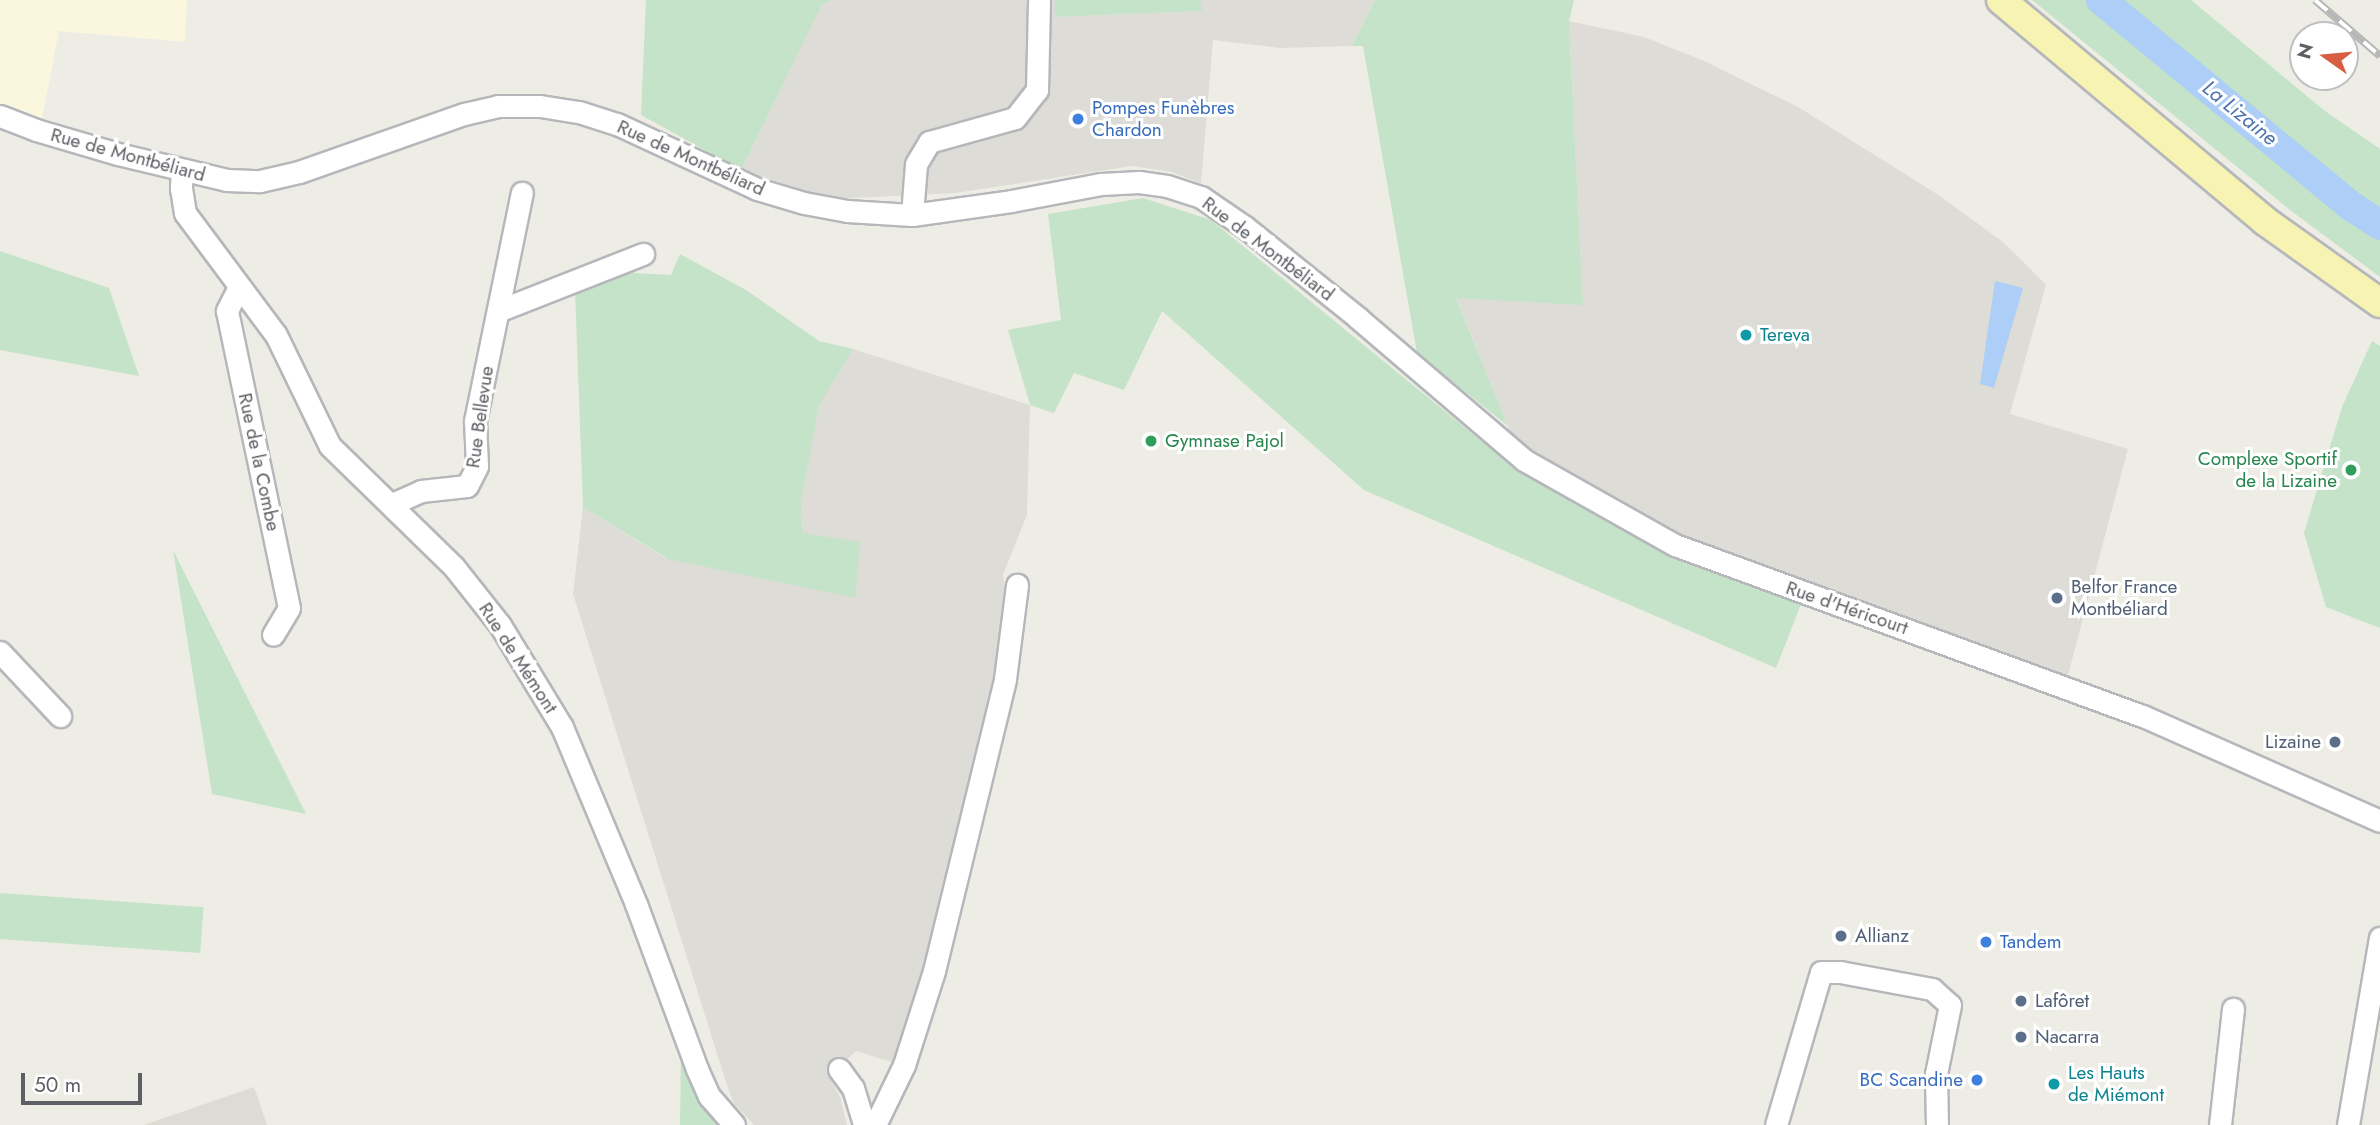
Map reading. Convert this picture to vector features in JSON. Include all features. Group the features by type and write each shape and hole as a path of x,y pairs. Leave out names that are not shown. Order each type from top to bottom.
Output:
{"main road":[{"path":"2001,0 2265,221 2380,303"}],"street":[{"path":"912,215 916,164 929,142 1015,118 1037,90 1039,0"},
{"name":"Rue de Montbéliard","path":"0,116 36,130 183,172 227,180 260,181 299,172 422,126 464,114 498,106 540,106 579,112 617,124 757,189 804,203 847,211 912,215 1011,201 1101,184 1139,182 1167,186 1201,197 1234,219 1358,318"},
{"name":"Rue de Mémont","path":"183,172 181,188 185,213 276,335 330,446 454,567 500,625 562,727 636,904 697,1069 709,1096 734,1125"},
{"name":"Rue Bellevue","path":"392,504 421,491 467,486 477,466 475,421 522,193"},
{"path":"498,311 643,254"},
{"name":"Rue de la Combe","path":"239,287 228,311 289,608 273,635"},
{"name":"Rue d'Héricourt","path":"1358,318 1524,460 1675,545 2143,716 2380,821"},
{"path":"875,1125 904,1065 937,958 1005,678 1017,585"},
{"path":"0,652 60,716"},
{"path":"2348,1125 2380,938"},
{"path":"1776,1125 1821,972 1830,972 1932,989 1950,1005 1936,1074 1937,1125"},
{"path":"2220,1125 2233,1009"},
{"path":"839,1069 853,1088 864,1125"}],"shaded area":[{"path":"0,0 187,0 185,42 59,31 42,119 0,103"},
{"path":"832,0 1055,0 1056,17 1201,11 1200,0 1375,0 1352,46 1280,48 1213,40 1201,183 1172,172 1132,166 955,193 832,199 741,170 822,3"},
{"path":"1569,21 1644,37 1702,60 1798,107 1937,194 2003,242 2046,285 2010,414 2128,449 2068,675 2142,705 2106,712 1664,553 1507,462 1508,426 1456,297 1583,304"},
{"path":"853,349 1030,405 1027,515 1003,575 1008,606 1000,672 928,960 895,1063 856,1051 829,1077 840,1097 847,1125 754,1125 733,1102 725,1079 573,594 583,507 665,558 855,597 803,533 801,502 818,405"},
{"path":"254,1087 267,1125 144,1125"}],"green space":[{"path":"646,0 832,0 822,4 741,170 641,115"},
{"path":"1055,0 1200,0 1202,11 1055,17"},
{"path":"1375,0 1574,0 1569,21 1583,305 1456,298 1508,426 1417,353 1363,46 1352,46"},
{"path":"2032,0 2191,0 2289,81 2289,91 2301,91 2380,149 2380,277 2290,210"},
{"path":"1143,198 1211,220 1507,462 1664,553 1801,604 1776,668 1364,490 1162,311 1124,390 1074,373 1054,413 1030,405 1008,330 1061,320 1048,214"},
{"path":"0,251 109,288 139,376 0,350"},
{"path":"680,254 746,290 819,341 853,349 819,405 801,502 803,533 860,542 855,598 668,559 583,507 575,289 617,272 671,275"},
{"name":"Complexe Sportif de la Lizaine","path":"2372,341 2380,346 2380,628 2326,607 2304,533 2342,407"},
{"path":"173,550 306,814 212,794"},
{"path":"0,893 204,907 200,953 0,939"},
{"path":"681,1052 695,1088 717,1125 680,1125"}],"water":[{"path":"1995,281 2023,288 1994,388 1980,384"}],"waterway":[{"name":"La Lizaine","path":"2101,0 2351,206 2380,225"}],"railway":[{"path":"2315,0 2380,56"}],"place":[{"name":"Pompes Funèbres Chardon","path":"1078,119"},
{"name":"Tereva","path":"1746,335"},
{"name":"Gymnase Pajol","path":"1151,441"},
{"name":"Complexe Sportif de la Lizaine","path":"2351,470"},
{"name":"Belfor France Montbéliard","path":"2057,598"},
{"name":"Lizaine","path":"2335,742"},
{"name":"Allianz","path":"1841,936"},
{"name":"Tandem","path":"1986,942"},
{"name":"Lafôret","path":"2021,1001"},
{"name":"Nacarra","path":"2021,1037"},
{"name":"BC Scandine","path":"1977,1080"},
{"name":"Les Hauts de Miémont","path":"2054,1084"}]}
